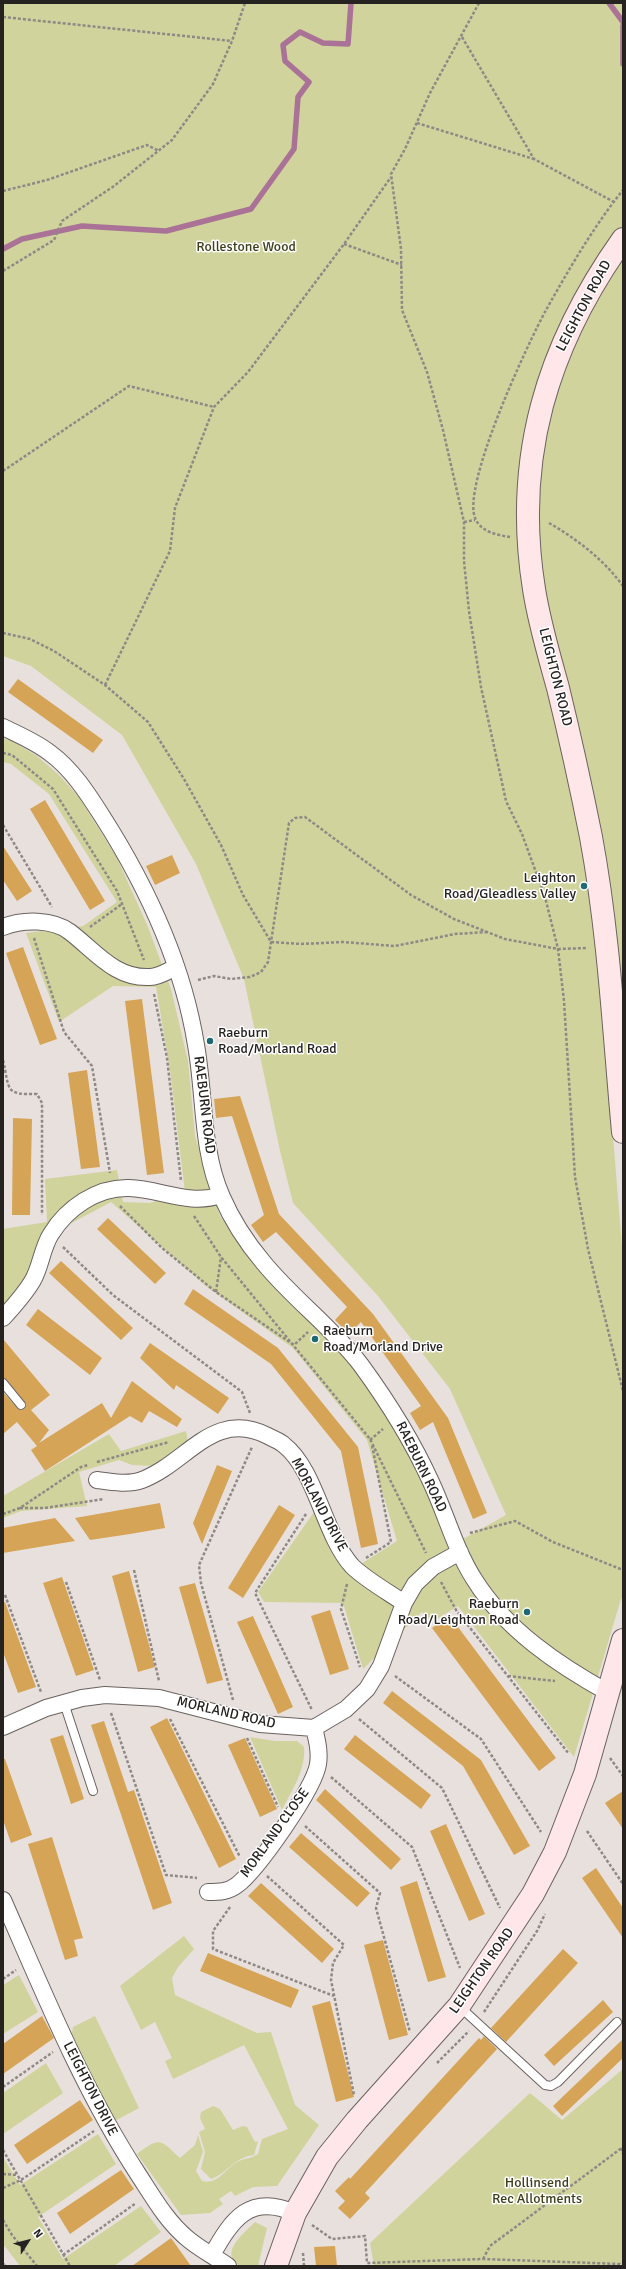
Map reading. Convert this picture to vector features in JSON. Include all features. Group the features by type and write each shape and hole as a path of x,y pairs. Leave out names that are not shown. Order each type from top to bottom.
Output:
{"street":[{"name":"LEIGHTON ROAD","path":"623,239 606,263 571,324 552,369 538,422 529,478 527,515 528,540 534,590 574,753 592,840 606,945 623,1132"},
{"name":"RAEBURN ROAD","path":"3,727 50,753 69,771 89,796 144,888 167,938 181,983 196,1044 208,1148 221,1195 243,1235 263,1263 321,1320 359,1362 398,1418 432,1483 457,1545 475,1580 496,1610 522,1634 583,1679 609,1693"},
{"path":"3,927 29,922 51,923 70,931 101,961 129,974 151,977 176,967"},
{"path":"3,1318 21,1299 34,1278 50,1235 64,1217 82,1201 109,1191 127,1188 150,1190 183,1199 208,1200 221,1195"},
{"name":"MORLAND DRIVE","path":"97,1480 120,1483 141,1480 167,1468 208,1437 227,1429 244,1428 258,1432 284,1445 296,1458 339,1546 352,1566 404,1603"},
{"path":"317,1726 346,1709 368,1689 381,1666 404,1603 415,1584 457,1545"},
{"name":"LEIGHTON ROAD","path":"276,2266 295,2214 327,2156 366,2110 417,2055 464,1999 511,1930 555,1852 584,1774 609,1693 623,1640"},
{"name":"MORLAND ROAD","path":"3,1727 46,1708 64,1702 105,1695 159,1698 260,1724 317,1726"},
{"name":"MORLAND CLOSE","path":"208,1892 224,1892 237,1885 289,1819 308,1792 318,1765 317,1726"},
{"name":"LEIGHTON DRIVE","path":"3,1900 66,2044 106,2123 161,2209 187,2239 228,2266"},
{"path":"212,2255 236,2218 250,2210 265,2205 281,2207 295,2214"}],"lane":[{"path":"3,1384 21,1405"},
{"path":"64,1702 93,1791"},
{"path":"464,1999 545,2086 551,2086 558,2082 617,2022"}],"path":[{"path":"3,271 54,240 62,221 114,186 172,140 213,84 232,41 245,3"},
{"path":"105,685 170,551 175,508 214,407 248,372 344,244 391,177 430,93 462,37 479,3"},
{"path":"3,17 232,41"},
{"path":"462,37 534,159"},
{"path":"417,123 534,159 614,202"},
{"path":"3,191 47,180 147,145 158,151"},
{"path":"391,177 402,265 402,310 426,372 443,430 464,522 464,561 469,612 481,687 493,747 506,801 522,834 538,876 558,949 564,1001 575,1177 588,1249 623,1391"},
{"path":"528,540 486,531 475,520 472,502 479,465 510,387 546,311 623,190"},
{"path":"344,244 402,265"},
{"path":"3,471 129,386 214,407"},
{"path":"527,515 550,523 572,537 599,559 623,586"},
{"path":"464,522 475,520"},
{"path":"3,633 36,642 54,651 105,685 148,722 184,779 218,839 243,894 271,942"},
{"path":"181,983 214,976 231,979 250,977 261,972 268,962 289,823 296,818 305,817 411,895 454,919 505,939 558,949"},
{"path":"3,825 56,912 51,923"},
{"path":"76,937 122,904"},
{"path":"29,922 64,1032 92,1066 109,1191 162,1248 216,1292 294,1345"},
{"path":"271,942 302,944 343,942 395,946 455,934 487,932"},
{"path":"3,1060 10,1090 16,1095 37,1094 42,1103 43,1212 39,1226 113,1295 242,1392 258,1432 199,1565 201,1583 238,1719 289,1819 380,1893 376,1908 417,2055"},
{"path":"216,1292 221,1257"},
{"path":"368,1689 341,1609 352,1566 391,1542 370,1439"},
{"path":"316,1498 255,1593 317,1726"},
{"path":"20,1508 45,1508 85,1504 106,1499"},
{"path":"457,1545 479,1530 515,1521 553,1542 623,1570"},
{"path":"433,1567 456,1610 584,1774"},
{"path":"134,1570 159,1682 159,1698 251,1868 344,1945 333,1963 331,1980 354,2098 366,2110"},
{"path":"66,1582 166,1875 204,1879 208,1892"},
{"path":"5,1595 46,1708"},
{"path":"381,1666 481,1739 555,1852"},
{"path":"508,1676 570,1682 583,1679"},
{"path":"346,1709 442,1788 511,1930"},
{"path":"318,1765 412,1847 464,1999"},
{"path":"587,1831 623,1884"},
{"path":"237,1885 232,1904 214,1931 213,1950 334,1997"},
{"path":"3,2087 66,2044"},
{"path":"3,2188 21,2180 106,2123"},
{"path":"483,2259 490,2246 622,2148 623,2154"},
{"path":"3,2150 70,2266"},
{"path":"3,2174 18,2175"},
{"path":"63,2254 150,2193"},
{"path":"295,2214 332,2239 365,2236 368,2263 483,2259 620,2264 622,2266"},
{"path":"3,2220 12,2235 37,2266"}],"green space":[{"name":"Rollestone Wood","path":"3,3 623,3 623,1004 600,976 623,1259 623,1600 621,1599 574,1757 458,1606 432,1622 422,1612 363,1669 343,1603 264,1602 258,1592 314,1512 347,1573 397,1541 367,1440 293,1348 207,1287 111,1202 51,1234 3,1322 3,1229 47,1222 45,1179 117,1170 123,1202 150,1203 185,1192 170,1070 156,987 113,986 59,1022 26,933 83,926 117,902 49,794 11,764 3,762 3,738 12,741 37,756 59,775 79,797 117,858 148,927 171,989 188,1061 195,1136 220,1216 266,1277 344,1356 395,1426 456,1543 506,1515 450,1389 378,1296 293,1203 280,1151 244,979 196,864 122,735 31,666 3,656"},
{"path":"186,1431 189,1446 156,1466 132,1465 119,1460 79,1472 87,1506 21,1511 3,1518 3,1496 109,1434 121,1451"},
{"path":"250,1737 275,1741 297,1741 304,1747 301,1772 282,1810"},
{"path":"184,1936 194,1949 178,1967 172,1978 175,1995 257,2033 271,2032 295,2105 319,2125 277,2186 253,2187 235,2196 231,2191 219,2199 223,2204 210,2213 181,2215 137,2154 151,2144 160,2142 180,2158 195,2145 198,2135 203,2152 196,2171 202,2181 208,2182 217,2179 237,2162 258,2154 262,2139 288,2129 244,2045 173,2079 165,2061 172,2058 155,2022 141,2030 120,1986"},
{"path":"19,1975 38,2012 3,2034 3,1985"},
{"path":"95,2016 139,2108 115,2121 98,2091 72,2033 73,2027"},
{"path":"46,2063 63,2093 3,2134 3,2093"},
{"name":"Hollinsend Rec Allotments","path":"623,2069 623,2266 374,2266 370,2243 530,2093 562,2120"},
{"path":"213,2106 220,2109 233,2130 243,2126 247,2127 255,2142 258,2141 254,2155 241,2159 211,2179 201,2169 205,2152 199,2132 205,2129 200,2118 201,2112"},
{"path":"98,2134 116,2164 38,2217 63,2259 141,2206 161,2232 114,2266 20,2266 3,2244 3,2157 20,2185"},
{"path":"255,2222 267,2228 258,2266 240,2266 234,2261 232,2249 240,2237"}],"building":[{"path":"18,679 103,740 93,753 8,692"},
{"path":"45,800 105,901 90,910 30,809"},
{"path":"3,846 32,891 17,901 3,880"},
{"path":"172,855 180,873 155,885 146,866"},
{"path":"23,947 57,1039 40,1045 6,953"},
{"path":"142,999 164,1173 147,1175 125,1001"},
{"path":"87,1070 100,1167 81,1169 68,1073"},
{"path":"240,1096 279,1214 373,1314 448,1418 487,1513 473,1519 433,1422 420,1430 410,1413 421,1406 361,1322 349,1334 335,1320 347,1307 276,1232 263,1242 251,1225 264,1215 232,1116 216,1118 214,1099"},
{"path":"13,1118 32,1119 30,1215 12,1215"},
{"path":"108,1218 166,1273 155,1284 97,1229"},
{"path":"61,1261 133,1328 121,1340 49,1273"},
{"path":"193,1289 278,1348 358,1447 378,1544 361,1548 341,1451 271,1364 184,1304"},
{"path":"38,1309 102,1358 90,1375 26,1325"},
{"path":"3,1339 50,1395 31,1410 49,1430 39,1443 102,1403 111,1418 132,1381 182,1419 177,1427 149,1411 142,1423 130,1416 45,1471 31,1450 37,1446 17,1422 3,1434 3,1392 19,1410 24,1409 26,1404 7,1380 3,1378"},
{"path":"150,1343 229,1398 218,1414 176,1385 174,1390 140,1358"},
{"path":"217,1465 232,1471 202,1544 193,1523"},
{"path":"160,1503 165,1528 90,1540 75,1518"},
{"path":"279,1505 295,1515 243,1598 228,1588"},
{"path":"55,1518 75,1541 3,1553 3,1528"},
{"path":"129,1571 155,1667 138,1672 112,1576"},
{"path":"62,1577 94,1670 76,1676 43,1583"},
{"path":"195,1583 223,1680 207,1684 179,1587"},
{"path":"5,1602 36,1687 18,1693 3,1652 3,1603"},
{"path":"330,1610 349,1669 330,1675 311,1616"},
{"path":"449,1615 556,1758 539,1771 432,1628"},
{"path":"253,1616 293,1707 278,1714 237,1622"},
{"path":"392,1691 481,1760 530,1846 514,1855 463,1766 383,1703"},
{"path":"167,1718 236,1859 219,1868 150,1727"},
{"path":"104,1721 128,1792 134,1790 172,1903 153,1910 91,1725"},
{"path":"63,1735 84,1799 71,1804 50,1739"},
{"path":"355,1735 431,1795 421,1809 344,1749"},
{"path":"245,1738 277,1809 260,1817 228,1745"},
{"path":"3,1759 5,1759 32,1835 11,1843 3,1820"},
{"path":"325,1789 401,1859 391,1870 316,1800"},
{"path":"623,1791 623,1829 605,1803"},
{"path":"446,1824 485,1914 469,1921 430,1831"},
{"path":"301,1833 370,1893 357,1907 289,1847"},
{"path":"52,1837 83,1938 74,1940 78,1956 65,1960 28,1844"},
{"path":"596,1868 623,1908 623,1938 582,1878"},
{"path":"417,1881 446,1977 428,1982 400,1887"},
{"path":"261,1883 334,1949 322,1963 248,1896"},
{"path":"383,1940 408,2035 389,2040 364,1945"},
{"path":"563,1949 578,1963 506,2042 491,2028"},
{"path":"208,1953 299,1990 291,2008 200,1971"},
{"path":"603,2000 613,2012 554,2066 544,2055"},
{"path":"330,2001 354,2097 336,2102 312,2006"},
{"path":"42,2016 54,2038 3,2074 3,2044"},
{"path":"484,2036 497,2049 365,2193 370,2198 350,2219 338,2208 345,2201 335,2191 349,2177 350,2179 479,2038 481,2040"},
{"path":"623,2039 623,2058 562,2116 553,2106"},
{"path":"80,2100 93,2120 27,2164 14,2145"},
{"path":"121,2170 134,2189 70,2234 57,2213"},
{"path":"171,2238 191,2266 132,2266"},
{"path":"335,2246 337,2266 316,2266 314,2247"}],"waterway":[{"path":"3,249 22,239 82,226 166,231 251,209 294,149 298,97 309,82 285,61 283,45 300,32 323,43 348,44 351,3"},
{"path":"609,3 623,22"},
{"path":"623,26 623,64"}],"tram line":[{"path":"3,2262 6,2266"}],"place":[{"name":"Leighton Road/Gleadless Valley","path":"584,886"},
{"name":"Raeburn Road/Morland Road","path":"210,1041"},
{"name":"Raeburn Road/Morland Drive","path":"315,1339"},
{"name":"Raeburn Road/Leighton Road","path":"527,1612"}]}
